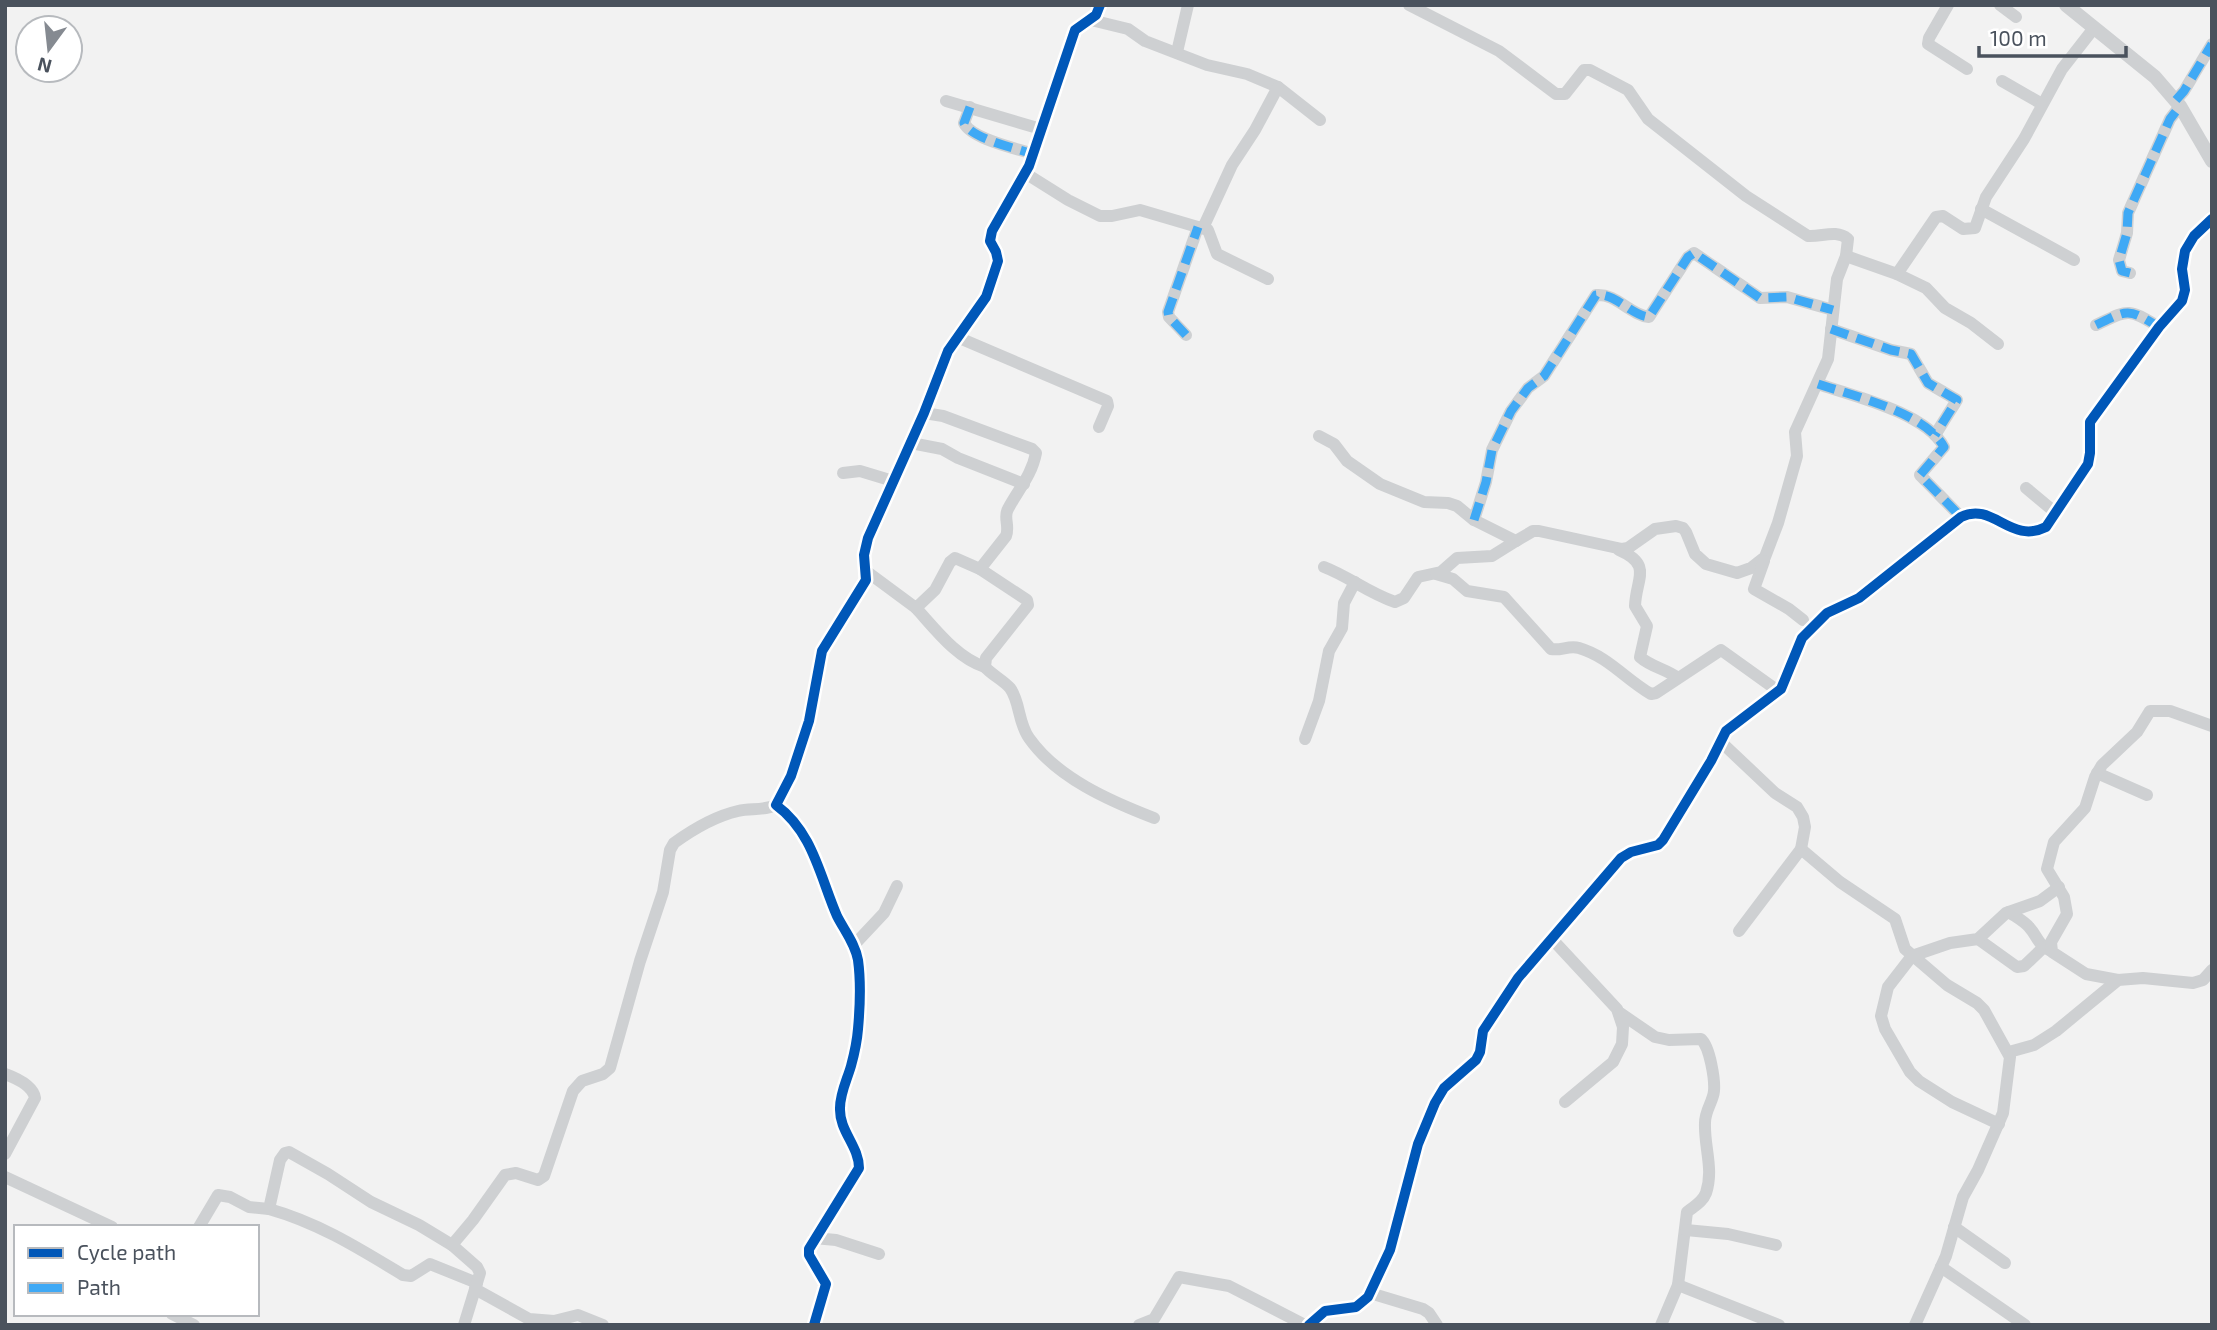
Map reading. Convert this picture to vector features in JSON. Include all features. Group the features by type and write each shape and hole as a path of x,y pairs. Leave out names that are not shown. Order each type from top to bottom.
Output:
{"street":[{"path":"452,1245 505,1175 516,1173 538,1180 544,1177 573,1091 582,1082 603,1074 610,1068 640,961 663,892 670,850 674,844 729,813 762,810 776,805 791,776 809,721 822,651 866,580 864,555 868,538 924,413 948,351 986,297 998,261 990,237 1033,154 1075,30 1096,15 1100,5"},
{"path":"1177,52 1188,5"},
{"path":"1409,5 1499,51 1556,94 1565,94 1584,70 1590,70 1628,90 1644,115 1746,196 1808,236 1827,233 1847,237 1849,245 1837,279 1828,359 1795,432 1797,456 1778,523 1754,589 1803,620"},
{"path":"1948,5 1928,44 1967,69"},
{"path":"2000,5 2016,17"},
{"path":"2066,5 2155,76 2178,103 2212,161"},
{"path":"1091,20 1128,29 1145,41 1207,65 1247,74 1278,87 1320,120"},
{"path":"1897,274 1933,219 1943,216 1968,230 1975,228 1986,197 2024,139 2062,69 2094,28"},
{"path":"2130,273 2123,271 2119,260 2127,233 2128,213 2184,91 2211,47"},
{"path":"2002,81 2042,104"},
{"path":"1186,335 1169,317 1168,312 1201,228 1232,165 1278,87"},
{"path":"946,101 1041,129"},
{"path":"970,107 964,123 968,129 995,142 1033,154"},
{"path":"1025,173 1068,200 1106,217 1140,210 1208,230 1217,254 1268,279"},
{"path":"1981,209 2074,260"},
{"path":"1139,1325 1157,1315 1179,1277 1229,1286 1307,1325 1325,1311 1356,1307 1370,1293 1390,1250 1418,1143 1435,1103 1444,1088 1476,1060 1483,1031 1518,978 1621,858 1631,852 1658,845 1711,761 1720,741 1732,726 1778,691 1802,638 1827,613 1869,591 1961,517 1973,512 2011,530 2038,531 2046,527 2088,464 2089,428 2094,416 2184,296 2182,269 2187,246 2212,219"},
{"path":"1474,520 1486,482 1492,450 1511,411 1528,388 1544,376 1596,295 1607,295 1641,316 1649,317 1688,257 1694,253 1760,298 1767,300 1787,297 1833,310"},
{"path":"1846,256 1897,274 1926,288 1945,308 1971,323 1998,344"},
{"path":"2096,325 2130,311 2159,327"},
{"path":"1831,330 1910,354 1928,383 1957,400 1935,435"},
{"path":"957,337 1107,401 1108,406 1099,427"},
{"path":"1818,384 1913,418 1935,435 1944,447 1920,475 1961,517"},
{"path":"924,413 943,415 1032,449 1036,453 1024,484 1007,510 1006,536 980,569"},
{"path":"1319,436 1334,444 1355,468 1380,484 1424,502 1457,506 1474,520 1516,541"},
{"path":"911,443 942,449 1024,484"},
{"path":"843,472 860,471 893,481"},
{"path":"2026,488 2056,513"},
{"path":"1616,548 1628,548 1655,529 1676,526 1683,528 1695,554 1706,564 1737,573 1751,568 1765,557"},
{"path":"1436,574 1457,558 1485,558 1533,531 1592,541 1630,554 1641,568 1635,606 1647,626 1640,657 1678,678"},
{"path":"916,608 935,590 952,559 959,559 980,569 1028,602 1004,638 986,658 985,667"},
{"path":"1324,567 1374,595 1395,602 1404,598 1418,577 1436,574 1453,579 1467,591 1504,597 1551,649 1582,649 1613,664 1651,694 1721,650 1778,691"},
{"path":"866,571 916,608 961,654 985,667 1011,690 1030,740 1057,766 1106,798 1154,818"},
{"path":"1305,739 1321,694 1329,651 1342,628 1343,603 1355,582"},
{"path":"1978,939 2017,967 2024,966 2048,949 2067,914 2059,887 2047,869 2053,844 2085,808 2102,765 2137,732 2152,710 2186,715 2212,726"},
{"path":"1720,741 1775,793 1800,811 1805,827 1801,849 1739,931"},
{"path":"2097,773 2147,795"},
{"path":"776,805 798,825 821,869 838,917 858,958 858,1031 839,1107 841,1120 857,1155 859,1168 809,1250 809,1255 826,1284 814,1325"},
{"path":"1801,849 1840,882 1895,919 1899,925 1902,944 1912,956 1947,985 1977,1003 2009,1052 2007,1092 1999,1124 1963,1197 1941,1267 1915,1325"},
{"path":"853,946 884,913 897,886"},
{"path":"1999,1124 1952,1102 1910,1072 1885,1029 1881,1016 1888,987 1912,956 1950,943 1978,939 2009,912 2040,901 2059,887"},
{"path":"2009,912 2032,930 2037,943 2086,974 2118,980 2143,978 2193,983 2203,980 2212,970"},
{"path":"1552,939 1620,1013 1655,1037 1669,1040 1701,1039 1707,1047 1714,1091 1706,1110 1704,1124 1710,1171 1704,1198 1687,1212 1678,1284 1661,1325"},
{"path":"2009,1052 2034,1045 2056,1031 2118,980"},
{"path":"1564,1102 1617,1056 1624,1036 1620,1013"},
{"path":"5,1073 33,1090 36,1098 5,1154"},
{"path":"270,1209 280,1160 289,1152 371,1202 419,1225 452,1245 477,1267 480,1273 464,1325"},
{"path":"5,1177 108,1225"},
{"path":"200,1225 218,1195 230,1197 249,1207 270,1209 305,1221 338,1236 403,1275 411,1276 430,1264 476,1286 529,1318 554,1321 578,1315 603,1325"},
{"path":"1954,1227 2005,1264"},
{"path":"1686,1230 1728,1234 1776,1245"},
{"path":"814,1238 845,1242 879,1254"},
{"path":"1941,1267 2025,1325"},
{"path":"1678,1284 1779,1325"},
{"path":"1370,1293 1423,1309 1433,1317 1437,1325"},
{"path":"176,1316 194,1325"}],"marked path":[{"path":"2176,100 2212,44"},
{"path":"2130,273 2122,271 2119,260 2127,233 2128,213 2170,119 2180,106"},
{"path":"970,107 964,123 969,129 995,142 1033,154"},
{"path":"1186,335 1169,317 1168,312 1198,227"},
{"path":"1474,520 1486,482 1492,450 1511,411 1528,388 1544,376 1596,295 1610,297 1649,317 1688,257 1694,253 1760,298 1787,297 1833,310"},
{"path":"2096,325 2128,313 2140,316 2159,327"},
{"path":"1831,329 1891,350 1911,354 1928,383 1957,400 1935,435"},
{"path":"1818,384 1888,407 1922,424 1935,435 1944,447 1920,475 1961,517"}],"cycle path":[{"path":"814,1325 826,1284 809,1255 809,1249 859,1168 840,1108 857,1039 859,968 854,948 837,916 807,842 789,816 776,805 791,776 809,721 822,651 866,580 864,555 868,538 924,413 948,351 986,297 998,261 990,241 992,231 1029,166 1075,30 1096,15 1100,5"},
{"path":"1309,1325 1325,1311 1356,1307 1368,1297 1390,1250 1418,1144 1435,1103 1444,1088 1476,1060 1483,1031 1518,978 1621,858 1631,852 1658,845 1663,840 1726,731 1781,689 1802,638 1827,613 1859,598 1961,517 1983,514 2022,531 2046,527 2088,464 2090,422 2159,327 2182,301 2185,290 2182,269 2185,251 2194,236 2212,219"}]}
